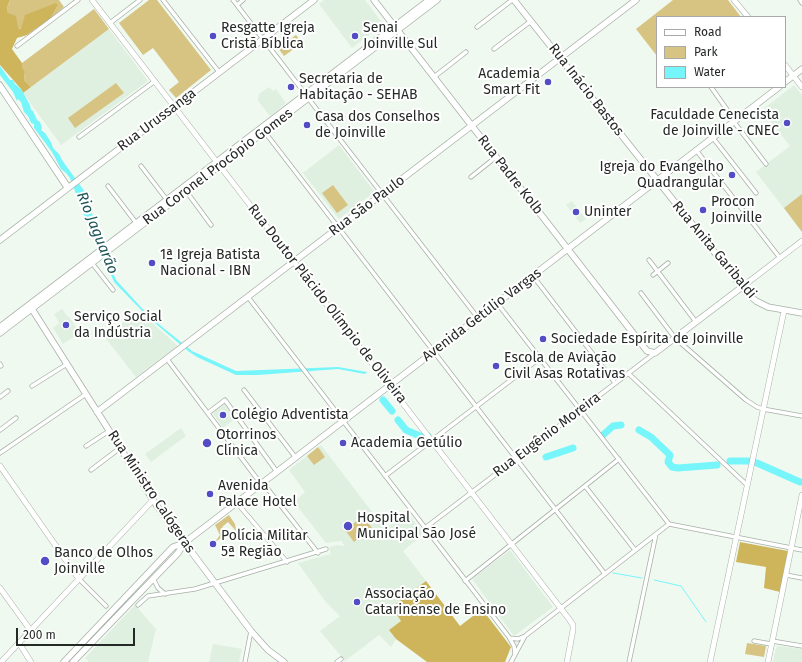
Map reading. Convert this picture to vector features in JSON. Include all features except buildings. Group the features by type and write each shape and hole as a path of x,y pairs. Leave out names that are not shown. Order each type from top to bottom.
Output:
{"main road":[{"name":"Rua Doutor Plácido Olímpio de Oliveira","path":"92,0 570,619 574,627 567,662"},
{"name":"Rua Urussanga","path":"0,240 314,0"},
{"name":"Rua Padre Kolb","path":"374,0 647,351"},
{"name":"Rua Coronel Procópio Gomes","path":"107,249 186,191 396,28 429,0"},
{"name":"Rua Coronel Procópio Gomes","path":"396,28 437,0"},
{"name":"Rua Inácio Bastos","path":"513,0 657,180"},
{"name":"Rua São Paulo","path":"97,412 636,0"},
{"path":"734,0 747,16"},
{"path":"786,66 802,87"},
{"path":"786,81 802,69"},
{"name":"Avenida Getúlio Vargas","path":"184,543 778,88"},
{"name":"Rua Coronel Procópio Gomes","path":"0,333 92,263 167,200 264,132 307,96"},
{"name":"Rua Anita Garibaldi","path":"657,180 742,287 756,301 768,307 802,313"},
{"name":"Rua Eugênio Moreira","path":"654,353 802,241"},
{"name":"Rua Coronel Procópio Gomes","path":"1,324 100,255"},
{"name":"Rua Ministro Calógeras","path":"32,309 153,500 251,631 268,650 284,662"},
{"path":"710,662 784,310"},
{"path":"647,351 654,353"},
{"path":"0,466 79,579"},
{"path":"768,662 802,496"},
{"path":"1,662 153,500"},
{"path":"73,662 178,553 184,543"},
{"path":"64,662 173,548 184,543"},
{"path":"0,588 31,631"},
{"path":"19,643 30,662"}],"street":[{"path":"17,46 78,0"},
{"path":"110,23 140,0"},
{"path":"164,0 219,72"},
{"path":"233,0 478,318"},
{"path":"237,5 243,0"},
{"path":"477,27 513,0"},
{"path":"494,49 531,21"},
{"path":"434,77 466,52"},
{"path":"79,137 154,81"},
{"path":"0,85 69,188"},
{"path":"712,88 766,164"},
{"path":"264,132 604,574"},
{"path":"713,138 756,193"},
{"path":"696,150 780,258"},
{"path":"472,177 496,157"},
{"path":"141,166 167,200"},
{"path":"108,186 137,224"},
{"path":"186,191 211,225"},
{"path":"649,260 696,322"},
{"path":"92,263 113,290"},
{"path":"653,275 668,263"},
{"path":"533,276 616,383"},
{"path":"641,293 675,338 746,400 763,409 802,416"},
{"path":"248,297 509,637 514,646 515,654"},
{"path":"497,303 669,524 802,550"},
{"path":"647,351 648,359"},
{"name":"Rua Eugênio Moreira","path":"425,528 654,353"},
{"path":"385,476 540,358"},
{"path":"167,359 262,484 318,553"},
{"path":"32,386 67,364"},
{"path":"628,373 747,485"},
{"path":"244,390 296,458"},
{"path":"0,397 8,391"},
{"path":"0,453 86,394"},
{"path":"208,413 225,400 277,472"},
{"path":"0,430 16,418"},
{"path":"86,446 109,431"},
{"path":"91,470 120,448"},
{"path":"465,581 619,459"},
{"path":"585,486 635,550"},
{"path":"237,503 287,562"},
{"path":"509,637 515,639 525,636 669,524"},
{"path":"629,662 656,534"},
{"path":"138,605 147,596 184,592 215,584 318,553 326,549"},
{"path":"786,575 802,578"},
{"path":"153,578 158,588 165,594"},
{"path":"79,579 106,606"},
{"path":"245,662 251,631"},
{"path":"512,662 525,636"},
{"path":"754,642 772,642 802,646"},
{"path":"337,662 341,659"}],"shaded area":[{"path":"0,0 10,1 7,7 8,13 16,16 18,28 21,29 25,15 56,3 58,5 51,18 27,35 17,38 12,49 22,63 22,67 25,71 24,80 31,87 23,93 0,65"},
{"name":"Senai Joinville Sul","path":"324,0 365,0 383,24 352,48 319,4"},
{"path":"109,29 148,81 61,145 23,93"},
{"path":"794,85 802,95 802,232 756,172 790,146 762,110"},
{"path":"269,87 273,91 276,89 286,103 270,116 258,101 259,94"},
{"path":"339,145 374,191 339,219 303,173"},
{"name":"Uninter","path":"572,201 586,219 580,223 566,205"},
{"name":"Serviço Social da Indústria","path":"62,309 80,333 63,344 53,328 59,323 54,314"},
{"path":"140,312 178,346 136,377 103,335"},
{"name":"Colégio Adventista","path":"224,403 235,419 223,428 212,412"},
{"path":"181,428 186,436 151,462 145,454"},
{"path":"321,445 385,529 407,512 424,534 403,551 426,581 392,607 402,621 389,630 396,639 391,647 379,635 345,661 320,631 340,616 325,601 298,563 331,554 329,547 338,545 345,546 341,541 326,543 294,502 305,492 289,470"},
{"path":"740,542 788,551 780,592 764,588 766,567 736,562"},
{"path":"510,550 553,607 514,636 472,579"},
{"path":"426,581 460,626 482,609 511,647 505,662 427,662 396,639 389,630 401,621 392,607"},
{"path":"135,605 156,629 148,662 89,662 85,658"},
{"path":"213,644 242,649 239,662 209,662"},
{"path":"778,646 802,649 802,662 773,662 776,648"}],"green space":[{"path":"9,0 59,0 64,7 51,18 58,5 21,29 18,28 8,13 7,7 10,2"},
{"path":"149,0 157,0 211,70 176,98 169,90 179,82 153,48 143,55 119,23"},
{"path":"673,0 728,0 740,16 656,16 656,55 636,29"},
{"path":"94,9 109,29 31,87 24,80 25,71 22,67 22,63"},
{"path":"296,35 302,43 284,56 278,48"},
{"path":"116,83 124,93 75,128 68,118"},
{"path":"333,185 348,205 337,213 322,193"},
{"path":"802,194 802,232 784,208"},
{"path":"318,447 325,457 314,465 307,456"},
{"path":"229,515 235,524 236,531 228,522 220,531 224,536 215,542 220,535 215,525"},
{"path":"363,516 372,528 354,542 345,530"},
{"path":"747,643 766,646 764,657 745,654"}],"water":[{"name":"Rio Jaguarão","path":"0,66 10,80 13,80 21,89 30,105 31,110 40,122 42,128 41,130 45,133 53,148 59,154 85,192 96,225 97,234 116,280 150,317 192,351 236,371 338,367 367,372 365,374 338,369 258,375 236,375 197,357 188,351 149,318 114,282 98,244 94,241 70,178 61,169 52,152 34,128 34,124 31,123 28,116 24,112 21,102 18,99 17,101 13,92 0,75"}],"waterway":[{"name":"Rio Jaguarão","path":"383,400 392,411"},
{"name":"Rio Jaguarão","path":"398,420 406,430 420,436 428,436"},
{"name":"Rio Jaguarão","path":"603,435 613,426 621,425"},
{"name":"Rio Jaguarão","path":"639,430 651,437 670,455 668,462 672,467 678,468 717,465"},
{"name":"Rio Jaguarão","path":"546,457 573,448"},
{"name":"Rio Jaguarão","path":"730,461 749,461"},
{"name":"Rio Jaguarão","path":"757,463 800,482"},
{"path":"613,573 642,578"},
{"path":"654,580 681,586 706,622"}],"place":[{"name":"Resgatte Igreja Cristã Bíblica","path":"213,36"},
{"name":"Senai Joinville Sul","path":"355,36"},
{"name":"Academia Smart Fit","path":"548,82"},
{"name":"Secretaria de Habitação - SEHAB","path":"291,87"},
{"name":"Faculdade Cenecista de Joinville - CNEC","path":"787,123"},
{"name":"Casa dos Conselhos de Joinville","path":"307,125"},
{"name":"Igreja do Evangelho Quadrangular","path":"732,175"},
{"name":"Procon Joinville","path":"703,210"},
{"name":"Uninter","path":"576,212"},
{"name":"1ª Igreja Batista Nacional - IBN","path":"152,263"},
{"name":"Serviço Social da Indústria","path":"66,325"},
{"name":"Sociedade Espírita de Joinville","path":"543,339"},
{"name":"Escola de Aviação Civil Asas Rotativas","path":"496,366"},
{"name":"Colégio Adventista","path":"223,415"},
{"name":"Otorrinos Clínica","path":"207,443"},
{"name":"Academia Getúlio","path":"343,443"},
{"name":"Avenida Palace Hotel","path":"210,494"},
{"name":"Hospital Municipal São José","path":"348,526"},
{"name":"Polícia Militar 5ª Região","path":"213,544"},
{"name":"Banco de Olhos Joinville","path":"45,561"},
{"name":"Associação Catarinense de Ensino","path":"357,602"}]}
